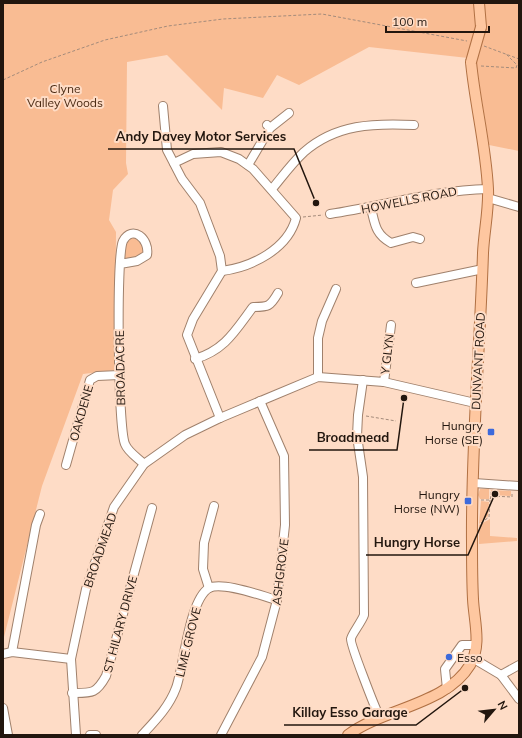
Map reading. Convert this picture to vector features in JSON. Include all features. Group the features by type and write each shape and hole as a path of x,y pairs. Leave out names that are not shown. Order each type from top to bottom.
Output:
{"main road":[{"name":"DUNVANT ROAD","path":"474,659 477,645 473,600 472,524 475,403 482,269 488,193 484,146 473,64 481,27 479,3"},
{"path":"348,735 357,728 447,689 464,674 474,659"}],"street":[{"path":"164,105 168,150 182,179 200,203 220,256 222,271 193,319 187,335 195,359 220,418"},
{"path":"248,165 268,127 289,113"},
{"path":"272,189 303,153 321,139 346,128 374,123 400,128 414,125"},
{"path":"174,163 193,154 221,152 239,159 248,165 272,189 296,218 294,226 278,247 270,254 238,267 222,271"},
{"name":"HOWELLS ROAD","path":"330,214 371,208 444,191 488,193 519,207"},
{"path":"371,208 376,227 381,237 392,243 414,235"},
{"name":"BROADACRE","path":"120,264 119,375 122,432 125,445 144,464"},
{"path":"416,283 482,269"},
{"path":"318,377 318,338 322,321 335,289"},
{"path":"195,359 219,348 228,340 253,307 261,307 271,304 278,293"},
{"name":"Y GLYN","path":"384,382 391,326"},
{"name":"OAKDENE","path":"66,465 74,453 90,380 97,376 119,375"},
{"name":"BROADMEAD","path":"76,735 72,693 71,659 86,589 114,508 144,464 185,435 220,418 318,377 384,382 475,403"},
{"path":"363,380 358,415 357,436 363,477 364,615 361,624 351,638 351,646 380,718"},
{"name":"ASHGROVE","path":"221,735 262,657 277,600 285,525 284,456 260,401"},
{"path":"474,483 516,486"},
{"path":"214,506 204,543 203,569 209,588 220,586 277,600"},
{"name":"ST HILARY DRIVE","path":"72,693 90,693 100,688 106,676 148,532 152,508"},
{"path":"12,652 36,525 40,514"},
{"name":"LIME GROVE","path":"142,735 162,715 176,689 192,619 199,598 209,588"},
{"path":"447,689 445,669 462,645 477,645"},
{"path":"3,654 12,652 71,659"},
{"path":"474,659 501,675 515,686 519,699"},
{"path":"501,675 519,665"},
{"path":"3,708 8,735"},
{"path":"90,735 96,735"}],"path":[{"path":"3,80 42,62 105,40 168,26 223,19 322,14 468,41"},
{"path":"483,46 519,58"},
{"path":"473,64 516,68 517,65 505,54"},
{"path":"296,218 330,214"},
{"path":"358,415 396,421"},
{"path":"472,524 479,525 489,517 491,484"},
{"path":"491,496 512,497 516,486"},
{"path":"473,500 490,500"}],"green space":[{"name":"Clyne Valley Woods","path":"3,3 519,3 519,151 489,145 478,76 468,58 369,47 299,85 277,75 263,98 224,88 222,110 167,55 127,62 126,163 128,174 113,190 109,220 116,232 115,370 83,374 42,486 3,641"},
{"path":"140,236 147,255 120,264 127,237"},
{"path":"480,489 489,489 489,499 480,499 478,495"},
{"path":"491,490 511,491 511,496 492,495"},
{"path":"481,501 489,502 488,516 479,524"},
{"path":"490,519 490,536 517,538 517,541 479,544 479,525"}],"place":[{"name":"Andy Davey Motor Services","path":"316,203"},
{"name":"Broadmead","path":"404,398"},
{"name":"Hungry Horse (SE)","path":"491,432"},
{"name":"Hungry Horse","path":"495,494"},
{"name":"Hungry Horse (NW)","path":"468,501"},
{"name":"Esso","path":"449,657"},
{"name":"Killay Esso Garage","path":"465,688"}]}
